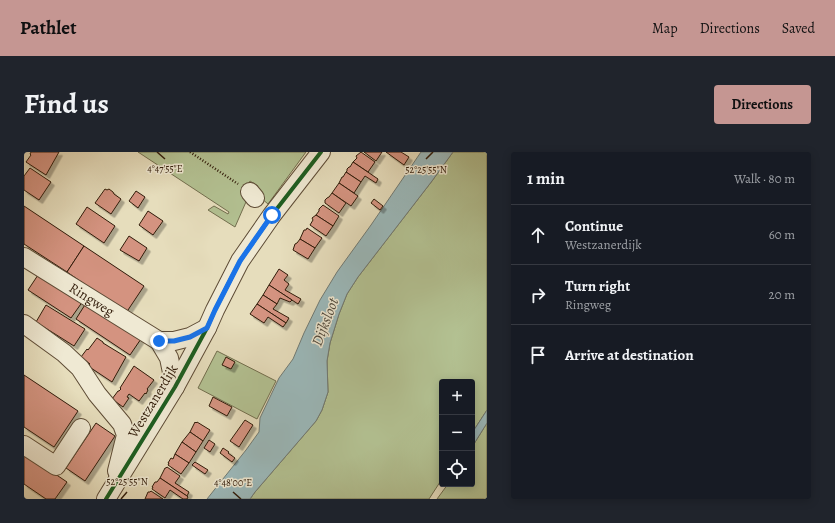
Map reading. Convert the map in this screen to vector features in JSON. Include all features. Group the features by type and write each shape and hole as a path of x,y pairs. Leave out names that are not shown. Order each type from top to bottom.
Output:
{"street":[{"name":"Westzanerdijk","path":"108,496 175,388 207,328 240,261 261,203 321,152"},
{"name":"Ringweg","path":"24,258 159,341 169,358 175,388"},
{"path":"24,324 64,353 80,368 97,394 122,424 126,435 108,496"},
{"path":"159,341 174,341 190,337 207,328"},
{"path":"24,445 56,466 81,428"}],"path":[{"path":"190,152 261,203"}],"green space":[{"path":"138,152 306,152 268,204 254,192 258,186 250,181 242,193 249,195 235,227 208,210 214,206 228,214 229,212"},
{"path":"453,152 487,152 487,410 475,428 475,379 439,379 439,484 429,499 250,499 316,421 322,410 328,392 327,361 330,343 347,294 358,277"},
{"path":"217,351 276,381 257,419 198,388"},
{"path":"487,423 487,499 437,499 446,487 475,487 475,442"}],"water":[{"name":"Dijksloot","path":"421,152 453,152 358,277 347,294 330,343 327,361 328,392 322,410 316,421 250,499 207,499 259,432 260,418 279,378 293,359 320,300 337,272"},
{"path":"487,410 487,423 475,442 475,428"}],"building":[{"path":"31,152 59,152 46,175 26,162 31,155"},
{"path":"361,152 375,162 368,172 353,162 357,158 356,156"},
{"path":"364,152 382,152 376,161"},
{"path":"386,152 401,152 409,157 404,165"},
{"path":"353,162 378,179 376,183 365,176 361,182 346,172"},
{"path":"30,168 51,182 39,200 24,190 24,176"},
{"path":"346,172 361,182 354,193 339,183"},
{"path":"339,183 358,196 351,206 332,193"},
{"path":"105,189 109,189 121,199 111,214 95,203"},
{"path":"136,191 145,197 138,208 129,201"},
{"path":"332,193 346,203 339,213 325,203 325,200"},
{"path":"374,199 383,206 380,210 371,203"},
{"path":"323,205 339,216 333,226 316,215"},
{"path":"24,206 84,246 67,272 24,244"},
{"path":"87,207 115,226 104,243 76,224"},
{"path":"148,211 163,221 153,235 139,225"},
{"path":"316,215 333,226 326,236 310,225 313,220 312,218"},
{"path":"307,228 322,238 315,248 300,239 304,230"},
{"path":"129,236 147,248 139,261 120,250"},
{"path":"300,239 315,248 308,259 293,250 295,244"},
{"path":"84,246 144,286 126,313 67,272"},
{"path":"279,269 288,275 284,280 289,284 285,290 301,299 298,304 269,285"},
{"path":"40,272 83,301 71,318 28,290"},
{"path":"269,285 292,300 290,302 280,298 277,304 263,295"},
{"path":"263,295 277,304 273,309 289,318 286,323 257,304"},
{"path":"88,300 143,336 130,355 76,319"},
{"path":"257,304 286,323 283,327 268,317 264,323 250,314"},
{"path":"46,305 85,329 74,346 36,322"},
{"path":"97,338 126,357 112,382 88,366 90,364 81,357"},
{"path":"226,357 235,362 231,369 222,365"},
{"path":"134,366 154,380 147,389 146,394 145,393 139,401 129,394 127,397 129,398 123,407 112,399 121,389 120,388"},
{"path":"24,375 78,411 54,447 24,427"},
{"path":"213,397 232,407 227,416 209,406"},
{"path":"245,420 253,425 239,447 230,441"},
{"path":"195,422 210,430 203,441 190,432"},
{"path":"96,423 115,436 85,481 66,468"},
{"path":"190,432 203,441 196,452 182,442"},
{"path":"209,440 215,444 210,452 204,448"},
{"path":"182,442 196,452 189,463 175,454"},
{"path":"223,448 235,458 232,462 220,453"},
{"path":"24,453 67,482 55,499 46,499 24,484"},
{"path":"175,454 189,463 181,474 168,465 171,458 173,459"},
{"path":"195,462 208,470 205,474 192,465"},
{"path":"167,467 180,476 175,483 189,492 187,496 160,478"},
{"path":"160,478 187,496 187,499 183,499 170,490 165,498 152,489 155,482 157,482"},
{"path":"151,491 163,499 145,499 148,492"}],"cycle path":[{"path":"106,499 175,387 207,328 240,261 272,215 321,152"}],"route":[{"path":"159,341 174,341 190,337 207,328 240,261 272,215"}]}
